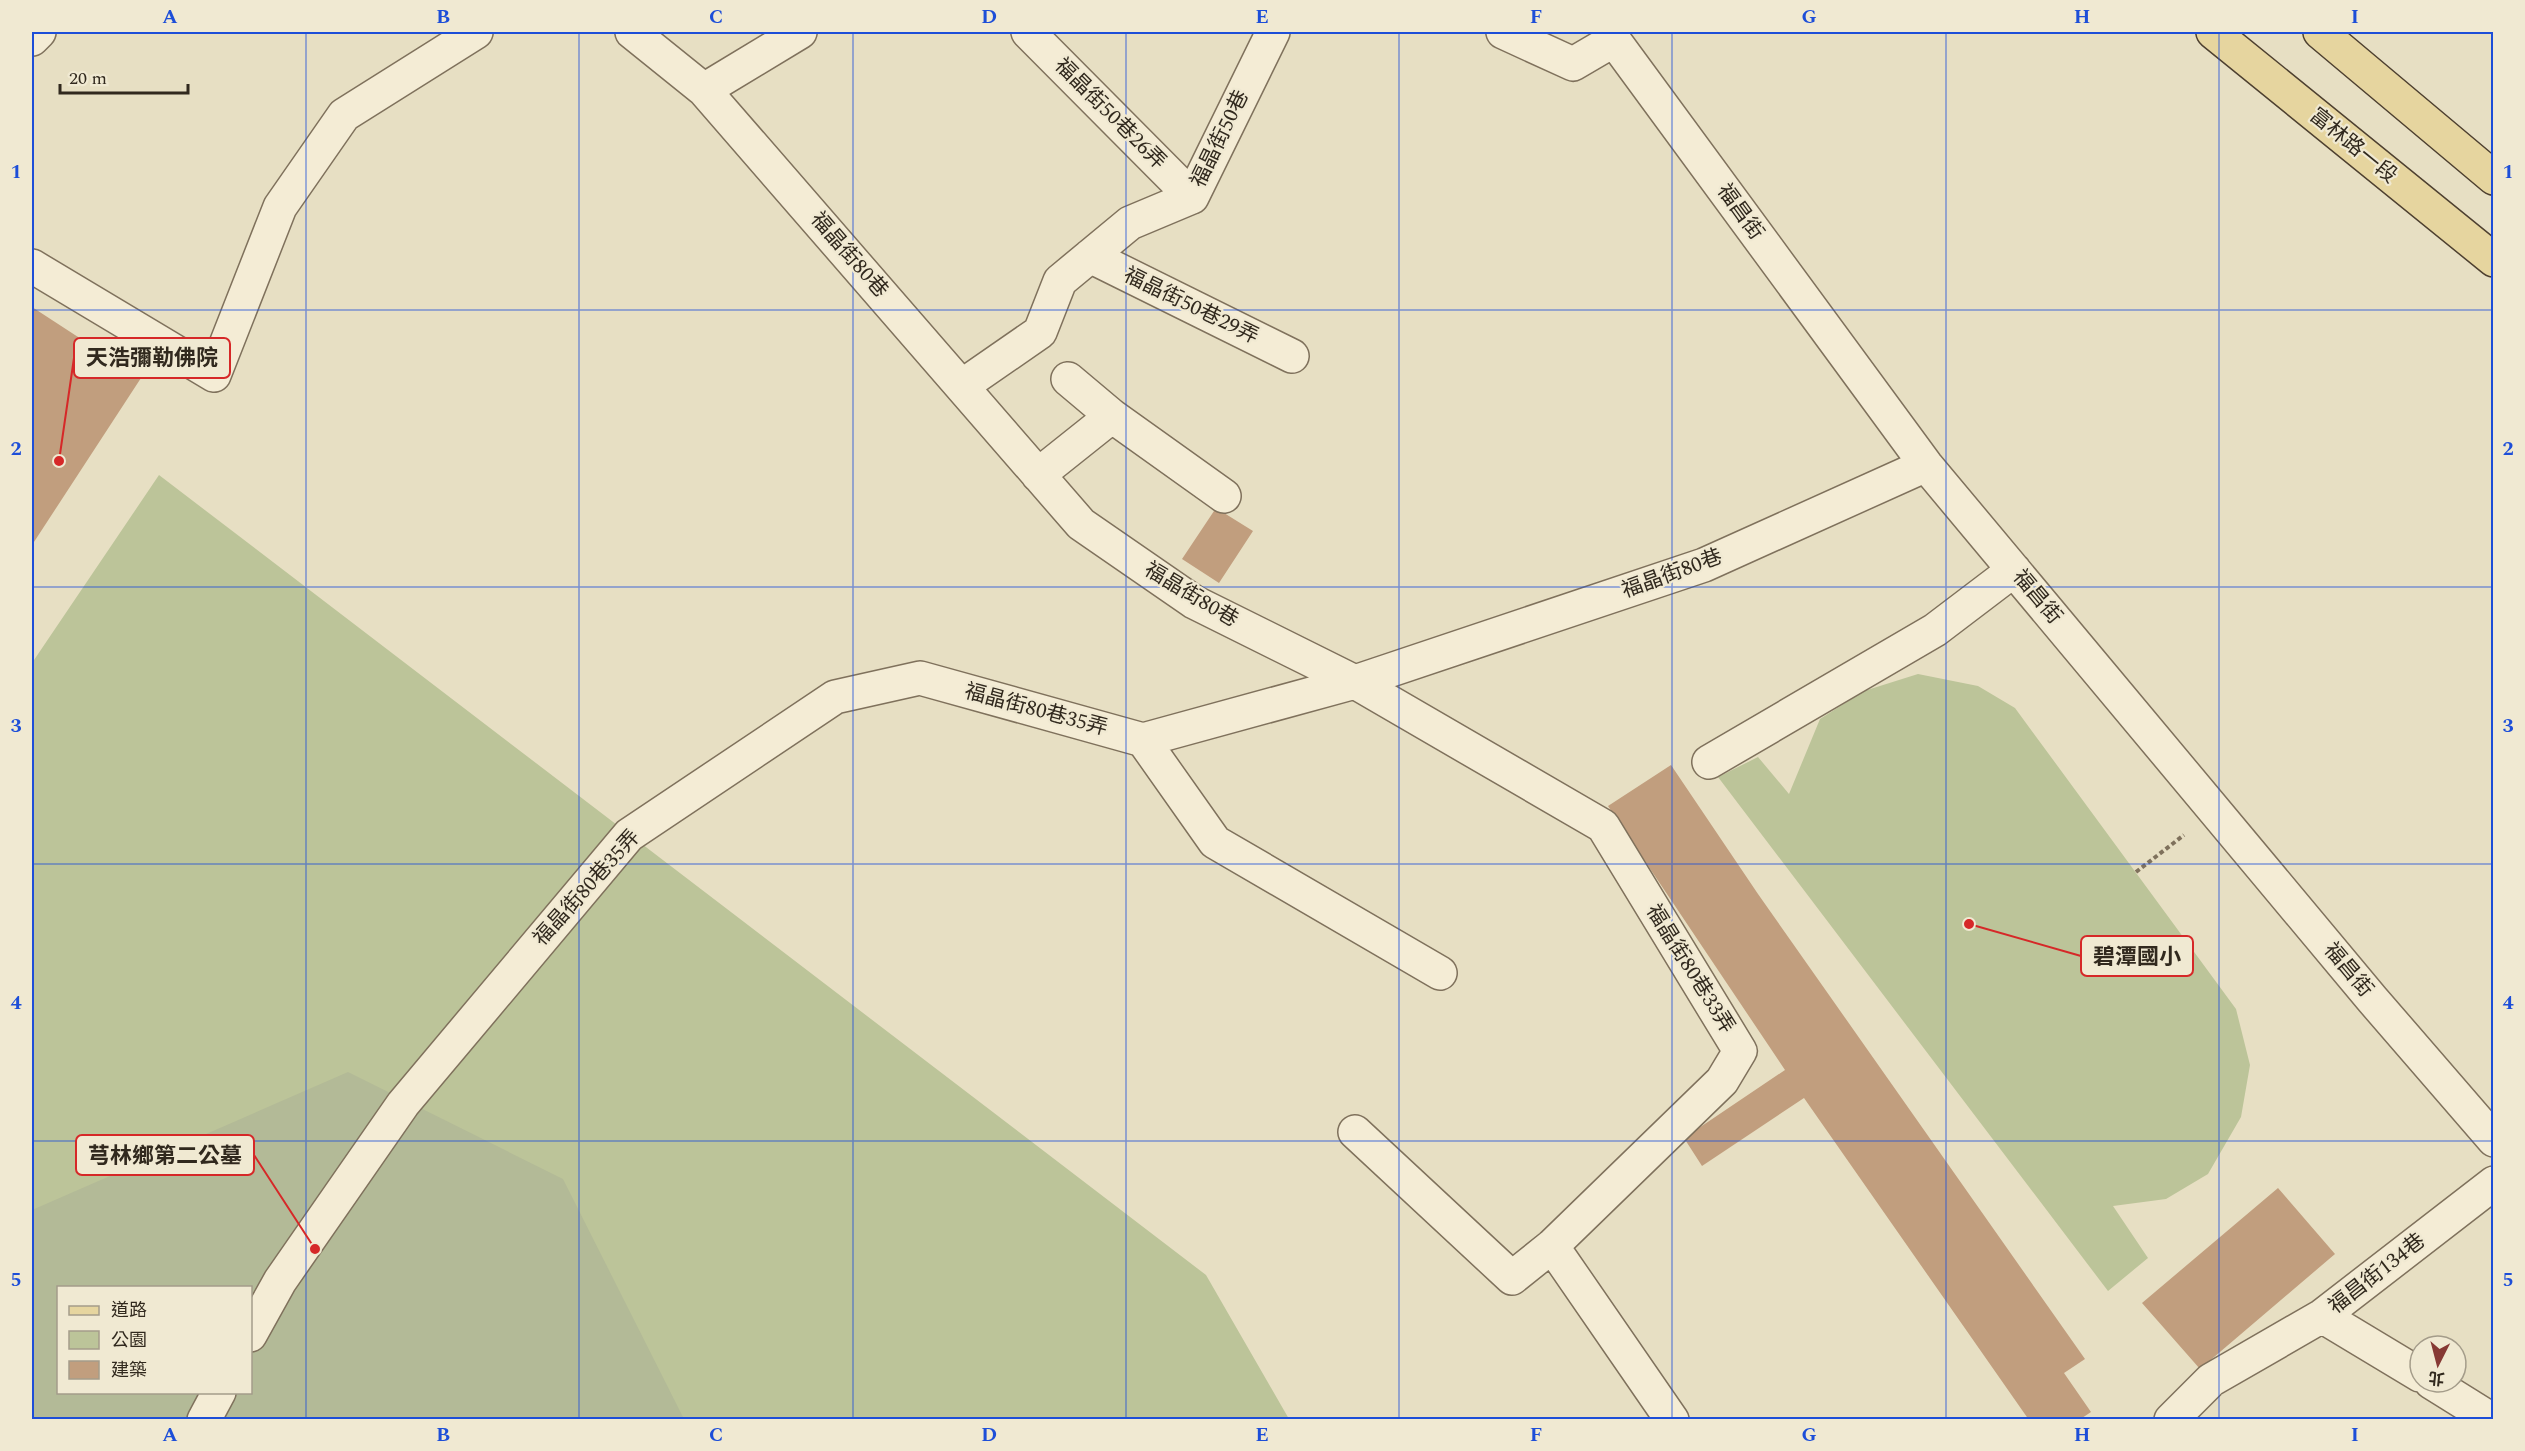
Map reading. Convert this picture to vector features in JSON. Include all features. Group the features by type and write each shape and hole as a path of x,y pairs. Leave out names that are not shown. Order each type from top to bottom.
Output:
{"main road":[{"name":"富林路一段","path":"2213,32 2493,260"},
{"path":"2320,32 2493,178"}],"street":[{"path":"32,39 39,32"},
{"path":"32,266 214,375 280,207 344,115 476,32"},
{"name":"福晶街80巷","path":"632,32 704,90 1081,524 1194,602 1355,682 1704,565 1926,465"},
{"path":"704,90 800,32"},
{"name":"福晶街50巷26弄","path":"1028,32 1192,197"},
{"name":"福晶街50巷","path":"962,386 1040,332 1060,281 1130,223 1192,197 1272,32"},
{"path":"1503,32 1573,64 1611,35"},
{"name":"福昌街","path":"1611,35 1926,465 2493,1140"},
{"name":"福晶街50巷29弄","path":"1090,256 1293,356"},
{"path":"1068,379 1112,416 1224,496"},
{"path":"1038,475 1112,416"},
{"path":"1709,762 1935,630 2014,570"},
{"name":"福晶街80巷35弄","path":"252,1331 280,1281 403,1104 629,834 648,821 835,697 920,678 1143,740"},
{"path":"1355,682 1143,740 1215,842 1440,973"},
{"name":"福晶街80巷33弄","path":"1355,682 1602,826 1740,1051 1722,1081 1552,1246 1512,1278 1355,1132"},
{"name":"福昌街134巷","path":"2408,1369 2322,1316 2493,1183"},
{"path":"1552,1246 1672,1419"},
{"path":"2171,1419 2211,1380 2322,1316"},
{"path":"204,1419 218,1394"},
{"path":"2451,1394 2492,1419"}],"path":[{"path":"2136,872 2177,840"}],"green space":[{"path":"159,475 1206,1275 1289,1419 32,1420 32,663"},
{"path":"1918,674 1978,686 2015,708 2236,1009 2250,1065 2241,1117 2208,1174 2166,1199 2113,1206 2148,1258 2108,1291 1718,777 1758,757 1789,794 1820,719 1864,691"},
{"path":"348,1072 563,1179 684,1419 32,1419 32,1210"}],"building":[{"path":"32,307 141,378 32,545"},
{"path":"1216,508 1253,531 1219,583 1182,559"},
{"path":"1671,765 1758,894 2085,1359 2064,1373 2091,1412 2079,1420 2029,1420 1804,1098 1702,1166 1684,1138 1785,1070 1608,806"},
{"path":"2278,1188 2335,1254 2200,1369 2142,1303"}],"place":[{"name":"天浩彌勒佛院","path":"59,461"},
{"name":"碧潭國小","path":"1969,924"},
{"name":"芎林鄉第二公墓","path":"315,1249"}]}
